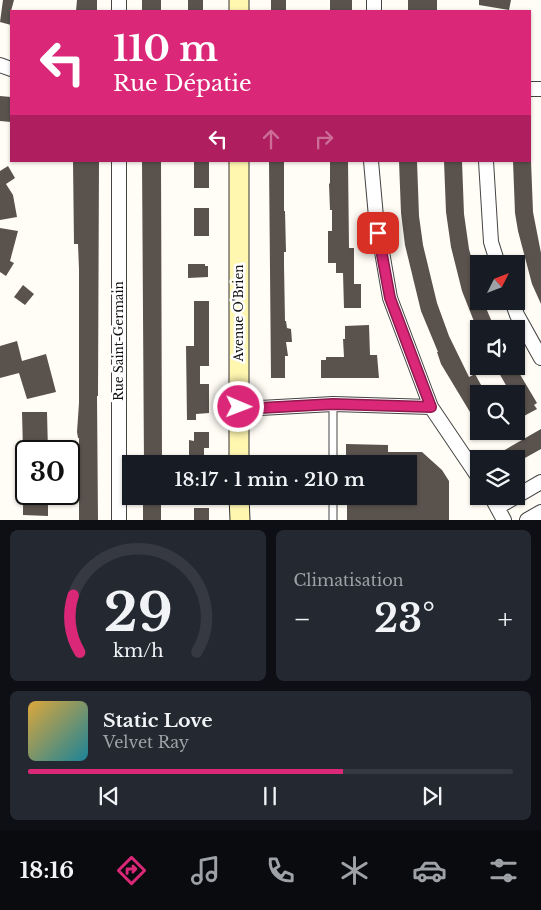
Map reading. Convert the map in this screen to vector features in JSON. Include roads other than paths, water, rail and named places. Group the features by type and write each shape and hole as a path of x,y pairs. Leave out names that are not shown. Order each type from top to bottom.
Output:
{"street":[{"name":"Rue Saint-Germain","path":"119,162 119,520"},
{"name":"Avenue O'Brien","path":"239,162 240,455"},
{"path":"371,162 376,217 390,298 431,407 470,465"},
{"path":"486,162 491,242 495,255"},
{"path":"515,310 541,358"},
{"path":"239,407 260,408 333,404 431,407"},
{"path":"525,489 541,482"},
{"path":"240,505 240,520"},
{"path":"496,505 504,520"},
{"path":"527,520 541,512"}],"lane":[{"path":"333,404 333,455"},
{"path":"333,505 333,520"}]}
